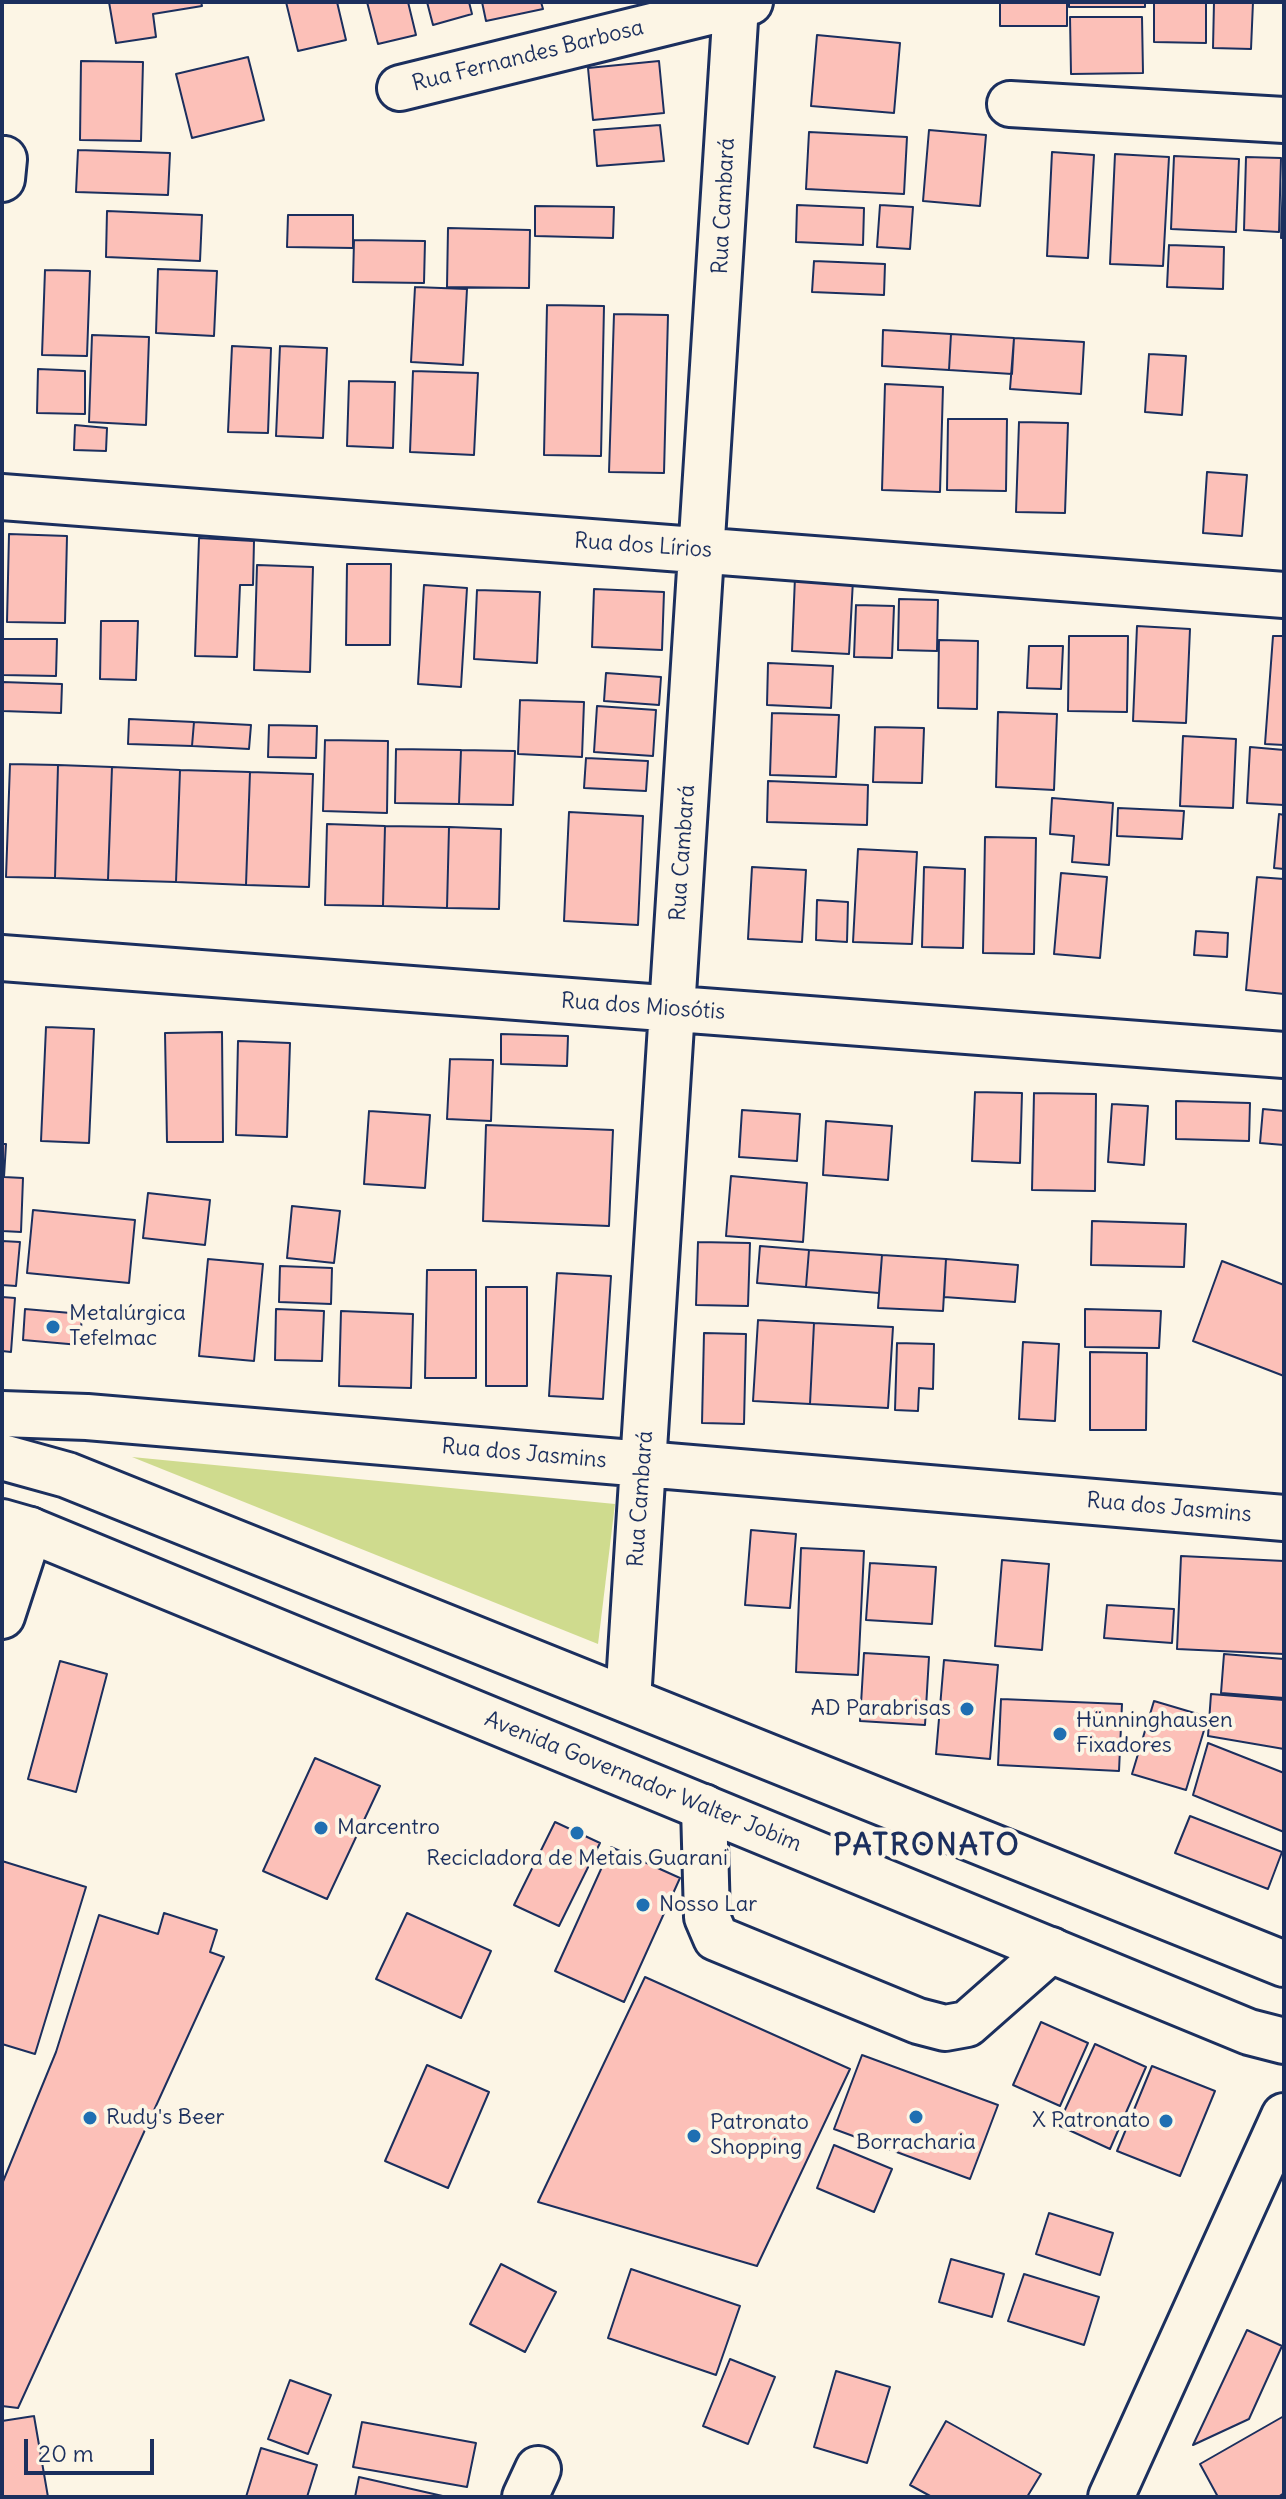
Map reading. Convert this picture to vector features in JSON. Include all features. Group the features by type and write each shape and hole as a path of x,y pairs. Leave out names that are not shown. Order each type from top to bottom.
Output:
{"street":[{"name":"Rua Fernandes Barbosa","path":"400,88 743,4"},
{"name":"Rua Cambará","path":"628,1700 702,551 743,4"},
{"path":"1010,104 1284,120"},
{"name":"Rua dos Lírios","path":"2,497 1284,595"},
{"name":"Rua dos Miosótis","path":"2,958 1284,1055"},
{"name":"Rua dos Jasmins","path":"2,1414 87,1417 1284,1518"},
{"path":"2,1457 67,1475 1284,1964"},
{"path":"2,1616 16,1526"},
{"name":"Avenida Governador Walter Jobim","path":"16,1526 1249,2032 1284,2041"},
{"path":"704,1807 707,1917 716,1938 918,2021 945,2028 967,2024 980,2015 1051,1950"},
{"path":"1111,2497 1283,2123"}],"green space":[{"path":"132,1457 615,1504 598,1644"}],"building":[{"path":"109,2 201,2 202,6 153,14 156,37 116,43"},
{"path":"286,2 337,2 346,40 298,51"},
{"path":"367,2 408,2 416,35 378,44"},
{"path":"427,2 469,2 472,14 433,25"},
{"path":"482,2 541,2 543,9 486,21"},
{"path":"1000,2 1067,2 1067,26 1000,26"},
{"path":"1069,2 1145,2 1145,7 1069,7"},
{"path":"1154,2 1206,2 1206,43 1154,42"},
{"path":"1214,2 1253,2 1251,49 1213,48"},
{"path":"1070,17 1142,17 1143,73 1071,74"},
{"path":"817,35 900,43 894,113 811,106"},
{"path":"248,57 264,120 192,138 176,74"},
{"path":"81,61 143,62 141,141 80,140"},
{"path":"659,61 664,113 593,120 588,68"},
{"path":"660,125 664,161 597,166 594,130"},
{"path":"929,130 986,135 980,206 923,201"},
{"path":"809,132 907,137 904,194 806,189"},
{"path":"78,150 170,153 168,195 76,192"},
{"path":"1284,150 1284,238 1281,238"},
{"path":"1052,152 1094,155 1088,258 1047,256"},
{"path":"1115,154 1169,157 1163,266 1110,264"},
{"path":"1174,156 1239,159 1236,232 1171,229"},
{"path":"1246,157 1281,158 1279,232 1244,230"},
{"path":"797,205 864,208 863,245 796,242"},
{"path":"880,205 913,207 910,249 877,247"},
{"path":"535,206 614,207 613,238 535,236"},
{"path":"107,211 202,215 200,261 106,257"},
{"path":"288,215 353,215 353,248 287,247"},
{"path":"448,228 530,230 529,288 447,287"},
{"path":"354,240 425,241 424,283 353,282"},
{"path":"1169,245 1224,247 1223,289 1167,287"},
{"path":"814,261 885,264 884,295 812,292"},
{"path":"158,269 217,271 214,336 156,333"},
{"path":"45,270 90,271 87,356 42,355"},
{"path":"415,287 467,289 463,365 411,362"},
{"path":"547,305 604,306 601,456 544,455"},
{"path":"614,314 668,315 664,473 609,472"},
{"path":"883,330 951,334 949,370 882,366"},
{"path":"951,334 1014,338 1012,374 949,370"},
{"path":"92,335 149,337 146,425 89,422"},
{"path":"1014,338 1084,342 1081,394 1010,389"},
{"path":"232,346 271,348 268,433 228,432"},
{"path":"280,346 327,348 323,438 276,436"},
{"path":"1149,354 1186,356 1182,415 1145,412"},
{"path":"38,369 85,371 85,414 37,413"},
{"path":"413,371 478,373 474,455 410,452"},
{"path":"349,381 395,382 393,448 347,446"},
{"path":"885,384 943,387 940,492 882,490"},
{"path":"948,419 1007,419 1006,491 947,490"},
{"path":"1019,422 1068,423 1065,513 1016,512"},
{"path":"75,425 107,428 106,451 74,450"},
{"path":"1207,472 1247,475 1242,536 1203,533"},
{"path":"9,534 67,536 65,623 7,622"},
{"path":"199,538 254,541 253,585 240,585 237,657 195,656"},
{"path":"347,564 391,564 390,645 346,645"},
{"path":"257,565 313,567 310,672 254,670"},
{"path":"795,577 853,580 849,654 792,651"},
{"path":"424,585 467,588 461,687 418,684"},
{"path":"594,589 664,592 662,650 592,647"},
{"path":"477,590 540,592 537,663 474,659"},
{"path":"899,599 938,600 937,651 898,650"},
{"path":"856,605 894,606 892,658 854,657"},
{"path":"101,621 138,621 136,680 100,679"},
{"path":"1137,626 1190,629 1186,723 1133,721"},
{"path":"1069,636 1128,636 1127,712 1068,711"},
{"path":"1273,636 1284,636 1284,745 1265,744"},
{"path":"2,639 57,639 56,676 2,675"},
{"path":"939,640 978,641 977,709 938,708"},
{"path":"1029,646 1063,646 1061,689 1027,688"},
{"path":"768,663 833,666 831,708 767,705"},
{"path":"606,673 661,677 659,705 604,701"},
{"path":"2,682 62,684 61,713 2,711"},
{"path":"520,700 584,702 582,757 518,754"},
{"path":"597,706 656,710 653,756 594,752"},
{"path":"998,712 1057,714 1054,790 996,787"},
{"path":"772,713 839,715 836,777 770,775"},
{"path":"129,719 194,722 192,746 128,744"},
{"path":"194,722 251,725 249,749 192,746"},
{"path":"269,725 317,726 316,758 268,757"},
{"path":"875,727 924,728 922,783 873,782"},
{"path":"1183,736 1236,739 1233,808 1180,806"},
{"path":"325,740 388,741 387,813 323,811"},
{"path":"1250,747 1284,750 1284,805 1247,803"},
{"path":"396,749 461,750 459,804 395,803"},
{"path":"461,750 515,751 513,805 459,804"},
{"path":"586,758 648,761 646,791 584,788"},
{"path":"10,764 58,765 55,878 6,877"},
{"path":"58,765 112,767 108,880 55,878"},
{"path":"112,767 180,770 176,882 108,880"},
{"path":"180,770 250,772 246,885 176,882"},
{"path":"250,772 313,774 309,887 246,885"},
{"path":"768,781 868,785 867,825 767,822"},
{"path":"1052,798 1113,803 1109,865 1072,862 1074,836 1050,834"},
{"path":"1118,808 1184,811 1182,839 1117,836"},
{"path":"569,812 643,816 638,925 564,921"},
{"path":"1279,814 1284,815 1284,869 1274,868"},
{"path":"327,824 385,826 383,906 325,905"},
{"path":"385,826 449,827 447,908 383,906"},
{"path":"449,827 501,829 499,909 447,908"},
{"path":"985,837 1036,838 1034,954 983,953"},
{"path":"858,849 917,852 912,944 853,942"},
{"path":"752,867 806,870 802,942 748,939"},
{"path":"924,867 965,869 963,948 922,947"},
{"path":"1061,873 1107,877 1100,958 1054,954"},
{"path":"1257,877 1284,879 1284,994 1246,990"},
{"path":"817,900 848,902 847,942 816,940"},
{"path":"1196,931 1228,933 1227,957 1194,955"},
{"path":"46,1027 94,1029 89,1143 41,1141"},
{"path":"222,1032 223,1142 167,1142 165,1033"},
{"path":"501,1034 568,1036 567,1066 501,1064"},
{"path":"238,1041 290,1043 287,1137 236,1135"},
{"path":"450,1059 493,1060 491,1121 447,1119"},
{"path":"975,1092 1022,1093 1020,1163 972,1161"},
{"path":"1034,1093 1096,1094 1095,1191 1032,1190"},
{"path":"1176,1101 1250,1103 1249,1141 1176,1139"},
{"path":"1112,1104 1148,1106 1144,1165 1108,1162"},
{"path":"1263,1109 1284,1111 1284,1145 1260,1143"},
{"path":"742,1110 800,1114 797,1161 739,1157"},
{"path":"369,1111 430,1115 425,1188 364,1184"},
{"path":"826,1121 892,1126 888,1180 823,1175"},
{"path":"486,1125 613,1130 609,1226 483,1221"},
{"path":"2,1144 6,1144 4,1177 23,1178 21,1232 2,1231"},
{"path":"731,1176 807,1183 803,1242 726,1236"},
{"path":"148,1193 210,1200 205,1245 143,1238"},
{"path":"292,1206 340,1211 334,1263 287,1258"},
{"path":"33,1210 135,1220 129,1283 27,1273"},
{"path":"1092,1221 1186,1224 1184,1267 1091,1265"},
{"path":"2,1241 20,1242 16,1286 2,1285"},
{"path":"698,1242 750,1243 748,1306 696,1305"},
{"path":"760,1246 809,1250 806,1287 757,1283"},
{"path":"809,1250 882,1255 879,1293 806,1287"},
{"path":"882,1255 946,1259 943,1311 878,1308"},
{"path":"208,1259 263,1264 254,1361 199,1356"},
{"path":"946,1259 1018,1265 1015,1302 944,1297"},
{"path":"1222,1261 1284,1285 1284,1376 1193,1341"},
{"path":"280,1266 332,1268 331,1304 279,1302"},
{"path":"427,1270 476,1270 476,1378 425,1378"},
{"path":"557,1273 611,1276 603,1399 549,1396"},
{"path":"486,1287 527,1287 527,1386 486,1386"},
{"path":"2,1297 15,1298 11,1352 2,1351"},
{"name":"Metalúrgica Tefelmac","path":"25,1309 82,1314 80,1345 23,1340"},
{"path":"276,1309 324,1311 322,1361 275,1360"},
{"path":"1085,1309 1161,1311 1159,1348 1085,1347"},
{"path":"341,1311 413,1314 411,1388 339,1386"},
{"path":"758,1320 814,1323 810,1404 753,1401"},
{"path":"814,1323 893,1327 888,1408 810,1404"},
{"path":"704,1333 746,1334 744,1424 702,1423"},
{"path":"1023,1342 1059,1344 1055,1421 1019,1419"},
{"path":"897,1343 934,1344 933,1389 919,1388 918,1411 895,1410"},
{"path":"1090,1352 1147,1353 1146,1430 1090,1430"},
{"path":"751,1530 796,1534 790,1608 745,1605"},
{"path":"801,1548 864,1551 858,1675 796,1672"},
{"path":"1181,1556 1284,1561 1284,1654 1177,1649"},
{"path":"1002,1560 1049,1564 1042,1650 995,1646"},
{"path":"870,1563 936,1567 932,1624 866,1620"},
{"path":"1107,1605 1174,1609 1172,1643 1104,1638"},
{"path":"864,1653 929,1657 925,1725 860,1721"},
{"path":"1224,1654 1284,1659 1284,1698 1221,1693"},
{"name":"AD Parabrisas","path":"944,1660 998,1665 990,1759 936,1754"},
{"path":"60,1661 107,1674 76,1792 28,1779"},
{"path":"1211,1694 1284,1700 1284,1749 1208,1736"},
{"name":"Hünninghausen Fixadores","path":"1001,1699 1122,1704 1119,1771 998,1765"},
{"path":"1154,1701 1208,1717 1186,1790 1132,1774"},
{"path":"1208,1743 1284,1773 1284,1832 1193,1795"},
{"name":"Marcentro","path":"315,1758 380,1786 327,1899 263,1871"},
{"path":"1190,1816 1282,1852 1268,1889 1175,1853"},
{"path":"555,1822 600,1843 559,1926 514,1905"},
{"path":"611,1847 680,1878 624,2002 555,1971"},
{"path":"2,1861 86,1887 35,2054 2,2044"},
{"name":"Rudy's Beer","path":"164,1913 217,1930 210,1952 224,1957 18,2408 2,2406 2,2184 56,2052 99,1915 158,1934"},
{"path":"407,1913 491,1951 461,2018 376,1979"},
{"name":"Patronato Shopping","path":"645,1977 850,2069 757,2266 538,2202"},
{"path":"1041,2022 1088,2043 1060,2106 1013,2085"},
{"path":"1095,2044 1146,2067 1110,2149 1058,2125"},
{"name":"Borracharia","path":"862,2055 998,2105 970,2179 834,2129"},
{"path":"427,2065 489,2092 448,2188 385,2161"},
{"name":"X Patronato","path":"1152,2066 1215,2091 1180,2176 1117,2151"},
{"path":"834,2145 892,2169 874,2212 817,2188"},
{"path":"1049,2213 1113,2233 1100,2275 1036,2254"},
{"path":"951,2259 1004,2274 992,2317 939,2302"},
{"path":"501,2264 556,2292 525,2352 470,2324"},
{"path":"631,2269 740,2306 716,2375 608,2338"},
{"path":"1024,2274 1099,2297 1084,2345 1008,2321"},
{"path":"1247,2330 1282,2346 1249,2419 1193,2445"},
{"path":"730,2359 775,2377 748,2444 703,2426"},
{"path":"836,2371 890,2387 867,2463 814,2447"},
{"path":"290,2380 331,2395 308,2454 268,2439"},
{"path":"34,2416 48,2497 2,2497 2,2421"},
{"path":"1284,2416 1284,2493 1278,2497 1218,2497 1200,2464"},
{"path":"946,2421 1041,2474 1027,2497 932,2497 910,2485"},
{"path":"362,2422 476,2443 467,2487 353,2467"},
{"path":"261,2448 317,2465 307,2497 246,2497"},
{"path":"359,2477 447,2497 355,2497"}],"place":[{"name":"Metalúrgica Tefelmac","path":"53,1327"},
{"name":"AD Parabrisas","path":"967,1709"},
{"name":"Hünninghausen Fixadores","path":"1060,1734"},
{"name":"Marcentro","path":"321,1828"},
{"name":"Recicladora de Metais Guarani","path":"577,1833"},
{"name":"Nosso Lar","path":"643,1905"},
{"name":"Borracharia","path":"916,2117"},
{"name":"Rudy's Beer","path":"90,2118"},
{"name":"X Patronato","path":"1166,2121"},
{"name":"Patronato Shopping","path":"694,2136"}],"district":[{"name":"PATRONATO","path":"927,1846"}]}
